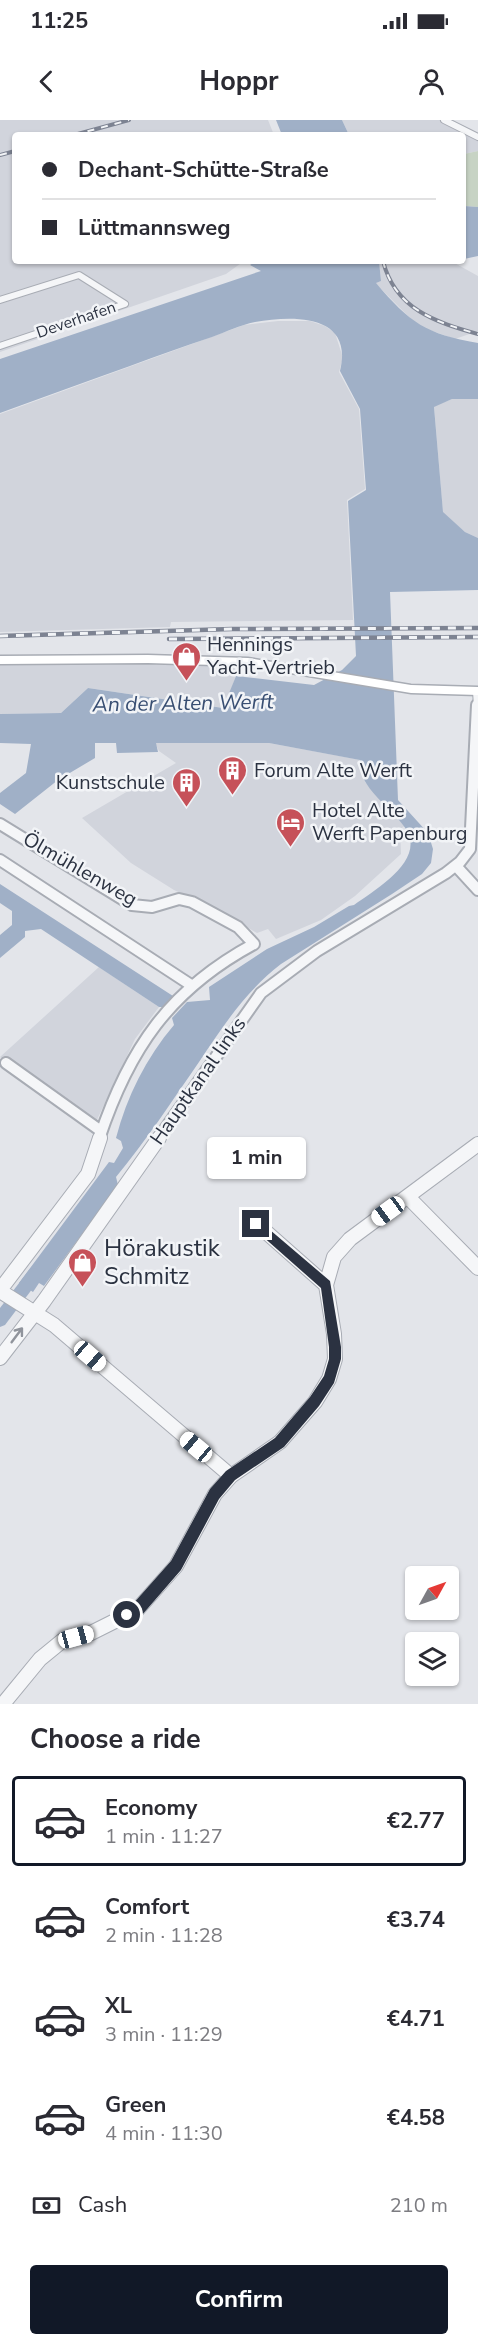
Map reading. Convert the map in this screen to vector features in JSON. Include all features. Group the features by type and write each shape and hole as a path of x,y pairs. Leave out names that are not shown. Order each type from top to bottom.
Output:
{"street":[{"path":"444,120 478,137"},
{"name":"Deverhafen","path":"0,300 79,275 125,304 0,346"},
{"path":"0,660 148,659 248,662 411,689 477,690 478,721 471,849 456,866 478,890"},
{"name":"Ölmühlenweg","path":"2,827 132,905 152,907 179,899 192,902 238,927 254,944 230,957 191,985"},
{"path":"0,860 191,985 167,1009 143,1042 111,1104 88,1174 3,1293 54,1325 231,1476"},
{"name":"Hauptkanal links","path":"0,1358 29,1309 261,993 294,965 456,866"},
{"path":"6,1063 101,1131"},
{"path":"3,1704 40,1659 62,1641 91,1633 137,1610 176,1566 215,1494 231,1476 280,1442 315,1402 329,1379 335,1359 335,1343 326,1285 334,1257 350,1239 478,1144"},
{"path":"408,1197 478,1268"},
{"path":"256,1224 326,1285"}],"shaded area":[{"path":"0,120 268,120 273,132 12,132 12,264 240,264 226,274 0,352"},
{"path":"342,120 443,120 465,132 348,132"},
{"path":"466,132 478,139 478,151 466,154"},
{"path":"379,264 456,264 478,276 478,331 455,339 418,326 375,283 381,281"},
{"path":"278,321 310,321 325,326 335,333 343,358 339,372 359,409 365,489 347,500 353,620 171,622 170,627 0,632 0,414 244,325"},
{"path":"452,399 478,399 478,538 465,532 443,513 434,406"},
{"path":"0,664 240,665 224,708 88,688 61,713 0,714"},
{"path":"155,743 269,743 361,760 365,782 405,826 400,829 401,854 355,896 321,920 276,939 268,929 257,933 220,911 174,890 131,863 82,818 176,763 159,751"},
{"path":"99,967 159,1007 135,1039 95,1124 0,1057"}],"green space":[{"path":"478,151 478,207 466,206 466,154"}],"water":[{"path":"276,120 342,120 348,132 281,132"},
{"path":"466,206 478,207 478,256 466,259"},
{"name":"An der Alten Werft","path":"379,264 381,281 376,283 410,317 432,331 478,343 478,399 452,399 434,407 443,512 465,532 478,538 478,590 390,592 398,800 428,833 433,849 431,863 422,874 281,964 246,997 116,1177 118,1185 44,1286 39,1283 33,1292 19,1283 109,1162 114,1163 123,1148 121,1141 116,1138 126,1107 146,1064 174,1025 172,1018 187,1002 210,1000 209,987 267,949 314,927 376,890 398,871 410,849 410,837 403,825 366,783 360,760 269,743 156,743 158,752 117,753 116,743 95,743 95,758 58,780 15,814 0,804 0,793 26,773 31,744 0,743 0,714 61,713 88,688 223,708 236,676 314,685 342,670 356,656 348,501 366,490 360,409 340,371 342,352 338,338 330,329 317,322 303,319 249,323 0,413 0,359 261,271 250,265"},
{"path":"0,884 173,996 163,1007 159,1007 41,929 25,931 25,937 0,958 0,935 12,925 12,911 0,903"}],"waterway":[{"path":"0,1320 34,1275"}],"railway":[{"path":"85,132 129,120"},
{"path":"0,155 12,152"},
{"path":"384,264 397,291 419,311 447,324 478,334"},
{"path":"0,636 232,629 478,628"},
{"path":"169,639 478,637"}],"place":[{"name":"Hennings Yacht-Vertrieb","path":"186,682"},
{"name":"Forum Alte Werft","path":"233,796"},
{"name":"Kunstschule","path":"186,808"},
{"name":"Hotel Alte Werft Papenburg","path":"291,848"},
{"name":"Hörakustik Schmitz","path":"83,1288"}],"route":[{"path":"127,1615 137,1610 176,1566 215,1494 231,1476 280,1442 292,1430 315,1402 329,1379 335,1359 335,1347 326,1285 256,1224"}]}
